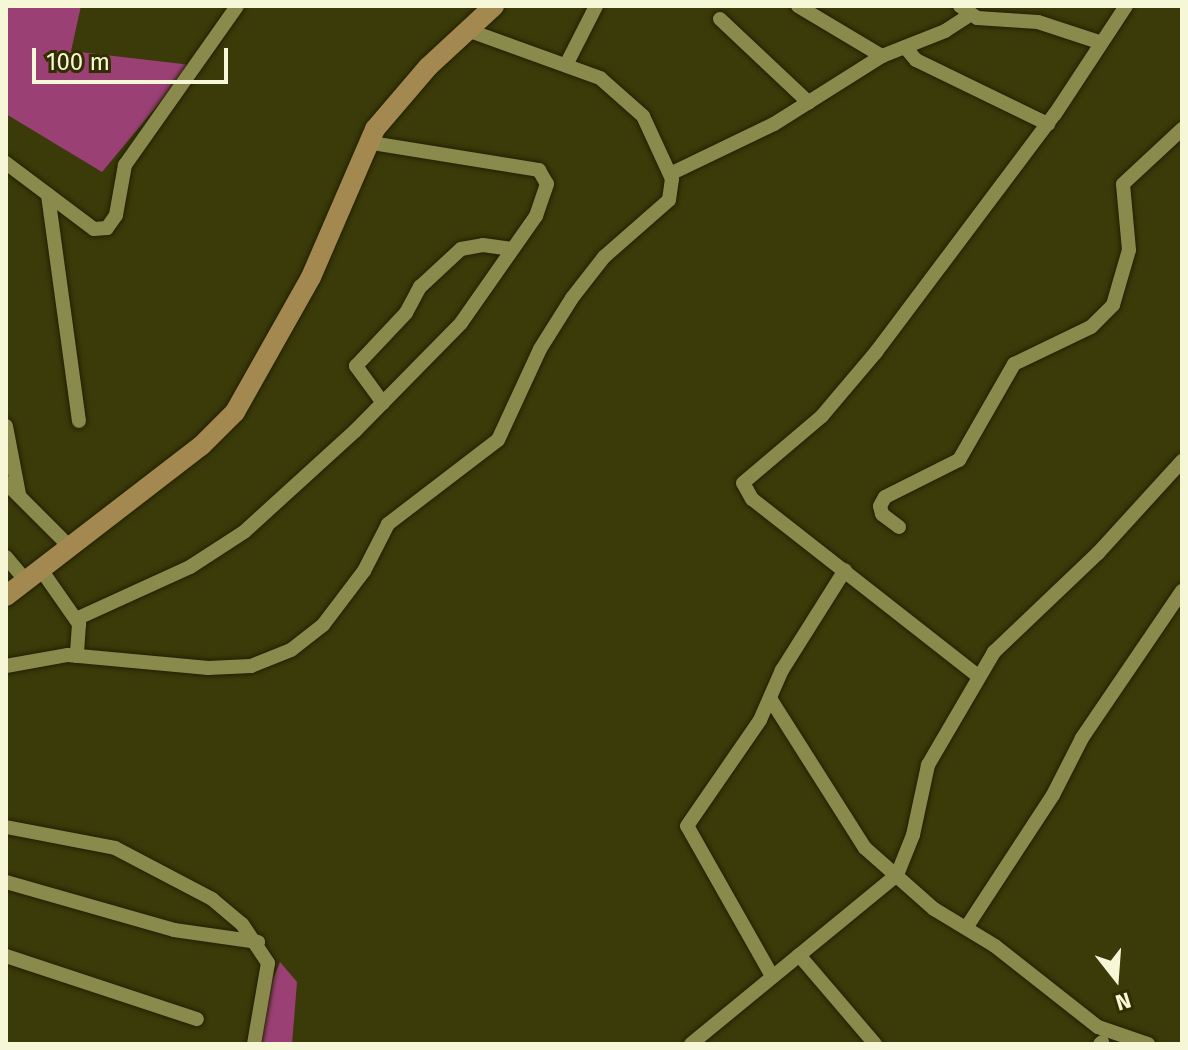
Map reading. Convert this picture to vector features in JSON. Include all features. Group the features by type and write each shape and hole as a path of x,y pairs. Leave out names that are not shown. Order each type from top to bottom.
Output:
{"main road":[{"path":"6,596 201,446 235,412 311,277 367,142 404,92 494,6"}],"street":[{"path":"6,163 94,229 107,228 116,215 125,165 237,6"},
{"path":"566,65 596,6"},
{"path":"798,6 882,56"},
{"path":"978,676 752,499 743,483 822,416 1048,124 1099,42 1126,6"},
{"path":"670,174 809,103 882,56 905,47 966,10 1038,22 1099,42"},
{"path":"720,19 809,103"},
{"path":"6,666 77,656 208,668 251,666 291,650 323,625 364,571 388,524 422,493 467,466 498,440 540,349 572,298 604,257 669,200 670,174 643,116 600,78 470,31"},
{"path":"905,47 916,60 1048,124"},
{"path":"899,527 882,514 880,506 885,497 959,460 1014,364 1091,327 1113,305 1129,250 1123,184 1182,129"},
{"path":"76,619 190,567 244,532 383,403 461,323 536,216 547,184 539,170 367,142"},
{"path":"48,195 79,421"},
{"path":"383,403 356,366 406,313 420,287 461,249 483,245 512,249"},
{"path":"6,426 19,494"},
{"path":"691,1044 708,1038 772,976 897,875 913,835 928,765 978,676 1035,608 1098,553 1182,461"},
{"path":"6,483 70,547"},
{"path":"6,557 34,576 76,619 77,656"},
{"path":"772,976 687,826 771,700 782,670 845,570"},
{"path":"966,928 1053,795 1082,738 1182,591"},
{"path":"771,700 865,848 934,909 966,928 1101,1039 1148,1044"},
{"path":"6,827 115,848 212,899 258,942 268,963 254,1044"},
{"path":"6,882 174,930 258,942"},
{"path":"799,955 875,1044"},
{"path":"6,956 197,1019"}],"shaded area":[{"path":"6,6 81,6 71,51 191,65 102,172 6,114"},
{"path":"280,962 297,982 292,1044 246,1044"}]}
